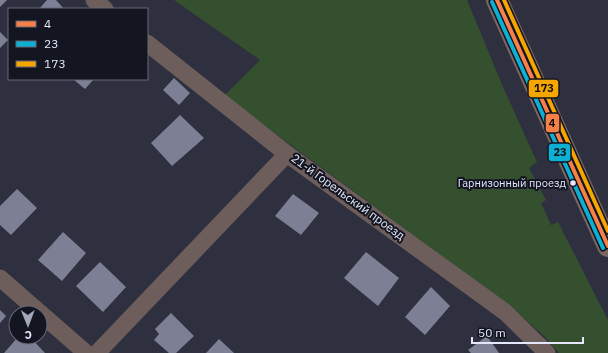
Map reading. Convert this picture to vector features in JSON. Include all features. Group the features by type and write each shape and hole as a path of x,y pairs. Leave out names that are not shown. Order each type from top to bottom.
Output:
{"main road":[{"path":"497,0 608,246"}],"street":[{"path":"94,0 104,8"},
{"name":"21-й Горельский проезд","path":"148,44 287,154 505,312 547,353"},
{"path":"97,353 287,154"},
{"path":"0,278 86,353"}],"green space":[{"path":"174,0 467,0 503,87 537,162 529,168 546,200 541,203 551,225 558,222 608,320 608,353 559,353 545,337 510,306 224,96 260,60"}],"building":[{"path":"0,0 7,0 0,7"},
{"path":"47,0 56,0 63,8 40,8"},
{"path":"0,32 8,40 0,48"},
{"path":"174,78 190,93 179,105 163,90"},
{"path":"74,80 93,80 85,89"},
{"path":"180,115 204,138 172,166 151,143"},
{"path":"17,189 37,208 11,235 0,225 0,206"},
{"path":"293,194 319,213 301,235 275,216"},
{"path":"63,232 86,253 62,281 38,260"},
{"path":"366,252 399,278 378,306 344,278"},
{"path":"100,262 126,287 103,312 76,286"},
{"path":"431,287 450,306 425,335 405,317"},
{"path":"0,310 6,316 0,323"},
{"path":"171,313 194,336 176,353 169,353 154,340 159,334 155,329"},
{"path":"487,336 499,353 471,353 468,350"},
{"path":"219,339 234,353 206,353"},
{"path":"11,345 38,345 45,353 4,353"}],"transit line":[{"name":"4","path":"497,0 608,246"},
{"name":"173","path":"504,0 608,231"},
{"name":"23","path":"492,2 603,248"}],"place":[{"name":"Гарнизонный проезд","path":"573,183"}]}
